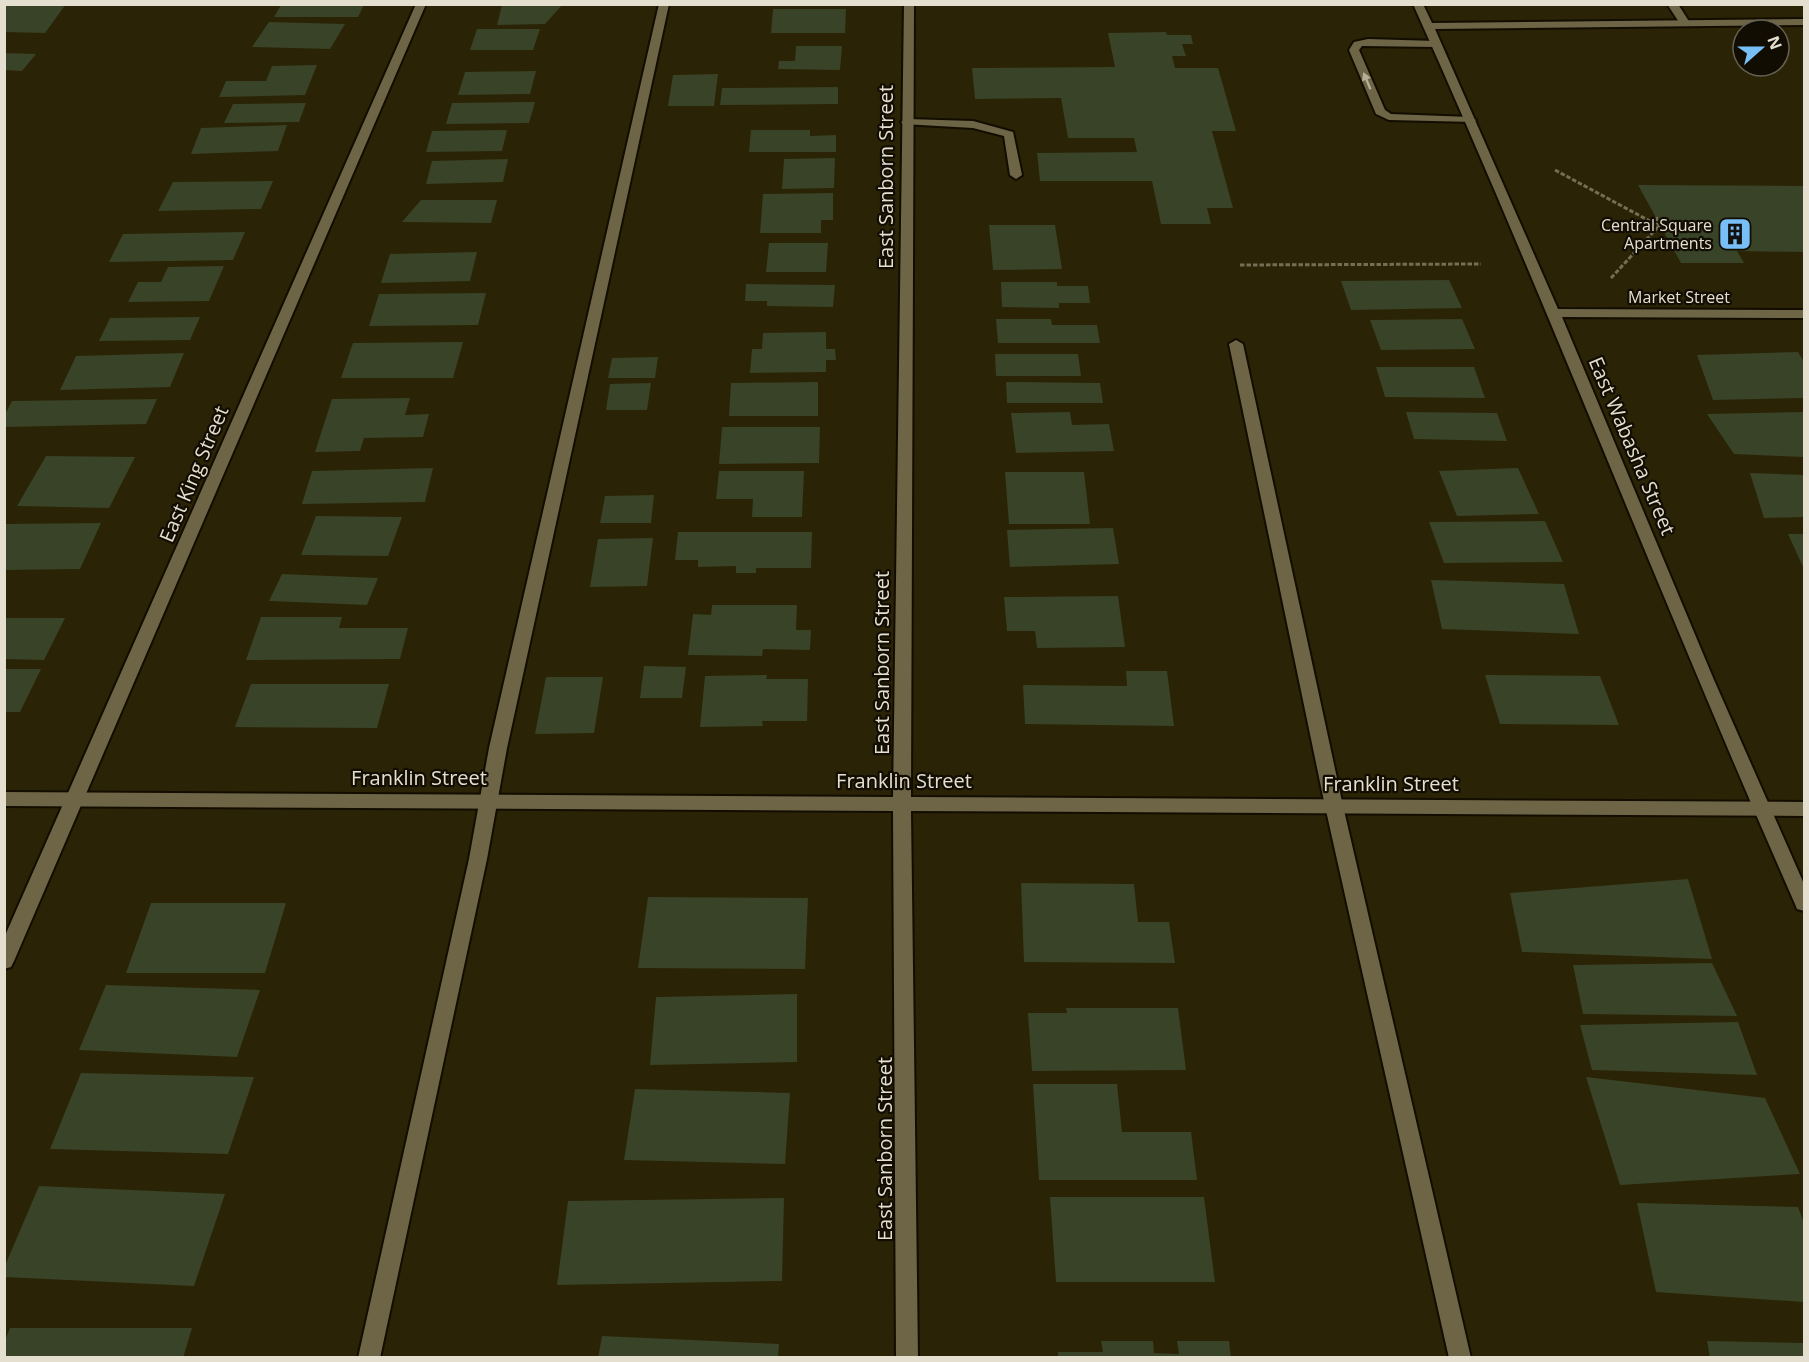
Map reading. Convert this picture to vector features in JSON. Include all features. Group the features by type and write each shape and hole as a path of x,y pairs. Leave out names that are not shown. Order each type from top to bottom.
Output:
{"street":[{"name":"East King Street","path":"4,961 421,4"},
{"path":"369,1358 478,859 488,801 664,4"},
{"name":"East Sanborn Street","path":"907,1358 903,803 909,4"},
{"name":"East Wabasha Street","path":"1418,4 1553,313 1761,809 1804,904"},
{"path":"1672,4 1684,23"},
{"path":"1428,26 1804,22"},
{"path":"1436,44 1368,42 1358,44 1354,50 1380,112 1389,117 1470,120"},
{"path":"907,122 985,126 1002,130 1009,134 1016,175"},
{"name":"Market Street","path":"1553,313 1804,314"},
{"path":"1236,344 1334,806 1460,1358"},
{"name":"Franklin Street","path":"4,799 1804,809"}],"path":[{"path":"1555,170 1659,226"},
{"path":"1656,217 1659,226"},
{"path":"1611,278 1659,226"},
{"path":"1240,265 1481,264"}],"building":[{"path":"5,4 66,4 45,33 4,32"},
{"path":"563,4 545,24 497,25 502,5"},
{"path":"281,5 364,5 358,17 274,17"},
{"path":"773,9 846,9 845,33 771,33"},
{"path":"269,22 345,24 330,49 252,47"},
{"path":"477,29 540,29 533,50 470,50"},
{"path":"1166,32 1167,35 1191,35 1193,44 1182,44 1186,56 1172,56 1175,68 1218,68 1236,131 1212,131 1233,208 1207,208 1211,224 1161,224 1152,181 1040,181 1037,153 1137,152 1134,138 1068,138 1061,98 975,99 972,68 1115,67 1108,33"},
{"path":"796,46 842,46 840,70 778,69 779,61 795,61"},
{"path":"4,53 36,54 22,71 4,70"},
{"path":"317,65 305,95 219,97 226,81 266,81 272,66"},
{"path":"536,71 530,94 458,95 465,72"},
{"path":"718,74 714,106 668,106 673,75"},
{"path":"838,87 838,104 720,105 722,88"},
{"path":"535,102 529,123 446,124 452,103"},
{"path":"306,103 299,122 224,123 233,104"},
{"path":"287,125 278,151 191,154 201,128"},
{"path":"507,130 502,151 426,152 432,131"},
{"path":"751,130 810,130 810,136 836,135 836,152 749,152"},
{"path":"835,158 834,188 782,189 784,159"},
{"path":"508,159 503,182 426,184 432,161"},
{"path":"273,181 261,209 158,211 173,182"},
{"name":"Central Square Apartments","path":"1638,185 1804,186 1804,252 1737,251 1744,263 1681,263"},
{"path":"833,193 833,220 821,220 821,233 760,233 763,194"},
{"path":"421,200 497,200 491,223 402,222"},
{"path":"989,225 1055,225 1062,269 993,270"},
{"path":"245,232 233,260 109,262 123,234"},
{"path":"769,243 828,243 826,272 766,272"},
{"path":"477,252 470,281 381,283 390,254"},
{"path":"224,266 209,301 128,302 138,282 161,282 168,267"},
{"path":"1449,280 1462,308 1351,310 1341,281"},
{"path":"1001,282 1057,282 1057,286 1088,286 1090,303 1059,303 1059,308 1002,307"},
{"path":"746,284 835,285 833,307 767,306 767,301 745,301"},
{"path":"486,293 478,325 369,326 379,294"},
{"path":"200,317 190,340 99,341 110,318"},
{"path":"996,319 1051,319 1052,325 1097,325 1100,343 998,343"},
{"path":"1462,319 1475,349 1381,350 1370,320"},
{"path":"826,332 826,349 835,349 836,360 826,360 826,372 750,373 752,349 762,349 763,333"},
{"path":"463,342 453,378 341,378 353,343"},
{"path":"1798,352 1804,362 1804,398 1713,400 1697,355"},
{"path":"184,353 170,387 60,390 76,356"},
{"path":"995,354 1078,354 1081,376 996,376"},
{"path":"658,357 655,378 608,378 612,358"},
{"path":"1376,367 1474,367 1485,398 1385,397"},
{"path":"818,382 818,416 729,416 731,383"},
{"path":"1006,382 1100,383 1103,403 1007,403"},
{"path":"651,383 647,410 606,410 610,384"},
{"path":"410,398 405,415 429,414 423,437 364,438 360,451 315,452 332,399"},
{"path":"157,399 146,424 4,427 4,416 12,401"},
{"path":"1070,412 1072,425 1109,424 1114,451 1016,453 1011,413"},
{"path":"1406,412 1497,413 1507,441 1414,439"},
{"path":"1804,412 1804,457 1734,454 1707,414"},
{"path":"722,427 820,427 819,463 719,464"},
{"path":"46,456 135,457 109,508 17,506"},
{"path":"433,468 425,502 302,504 312,471"},
{"path":"1518,468 1539,514 1457,516 1439,471"},
{"path":"719,471 804,471 802,517 752,517 753,499 716,499"},
{"path":"1005,472 1084,472 1090,524 1009,524"},
{"path":"1750,473 1804,475 1804,517 1764,518"},
{"path":"654,495 651,523 600,523 605,496"},
{"path":"316,516 402,517 388,556 301,555"},
{"path":"1545,521 1563,562 1444,563 1429,522"},
{"path":"101,523 80,569 4,570 4,524"},
{"path":"1113,528 1119,564 1010,567 1007,530"},
{"path":"678,532 812,532 811,568 756,568 756,573 736,573 736,566 698,567 698,560 675,560"},
{"path":"1788,534 1804,534 1804,569"},
{"path":"653,538 647,586 590,587 598,539"},
{"path":"282,574 378,578 367,605 269,601"},
{"path":"1431,580 1564,584 1579,634 1442,629"},
{"path":"1118,596 1125,647 1037,648 1035,631 1007,631 1004,597"},
{"path":"712,605 797,605 796,630 811,630 810,650 763,649 762,656 688,655 693,614 711,615"},
{"path":"261,617 342,617 339,628 408,628 400,659 246,660"},
{"path":"4,618 65,618 44,660 4,659"},
{"path":"644,666 686,667 682,698 640,698"},
{"path":"4,669 41,669 20,712 4,712"},
{"path":"1126,671 1167,671 1174,726 1025,724 1023,685 1127,686"},
{"path":"767,675 766,679 808,679 807,721 762,721 763,726 700,727 705,676"},
{"path":"1485,675 1600,676 1619,725 1500,724"},
{"path":"546,677 603,677 594,733 535,734"},
{"path":"251,684 389,684 377,728 235,727"},
{"path":"1688,879 1712,959 1522,952 1510,893"},
{"path":"1021,883 1134,884 1138,922 1169,922 1175,963 1024,962"},
{"path":"648,897 808,898 805,969 638,968"},
{"path":"151,903 286,903 265,973 126,973"},
{"path":"1712,963 1737,1016 1583,1014 1573,965"},
{"path":"106,985 260,990 237,1057 79,1050"},
{"path":"797,994 797,1062 650,1065 656,997"},
{"path":"1066,1008 1178,1008 1186,1070 1032,1071 1028,1013 1067,1013"},
{"path":"1738,1022 1757,1075 1592,1070 1580,1025"},
{"path":"81,1073 254,1077 228,1154 50,1149"},
{"path":"1586,1077 1765,1098 1800,1174 1620,1185"},
{"path":"1033,1084 1117,1084 1122,1132 1191,1132 1197,1180 1039,1180"},
{"path":"635,1089 790,1093 785,1164 624,1160"},
{"path":"39,1186 225,1194 194,1286 4,1277 4,1268"},
{"path":"1050,1197 1204,1197 1215,1282 1056,1282"},
{"path":"784,1198 782,1281 557,1285 568,1201"},
{"path":"1637,1203 1798,1207 1804,1223 1804,1302 1656,1292"},
{"path":"10,1328 192,1328 183,1358 4,1358 4,1343"},
{"path":"602,1336 779,1344 778,1358 598,1358"},
{"path":"1101,1341 1153,1341 1154,1353 1179,1354 1177,1341 1229,1341 1231,1358 1058,1358 1058,1352 1103,1352"},
{"path":"1707,1341 1804,1343 1804,1358 1710,1358"}],"place":[{"name":"Central Square Apartments","path":"1735,234"}]}
